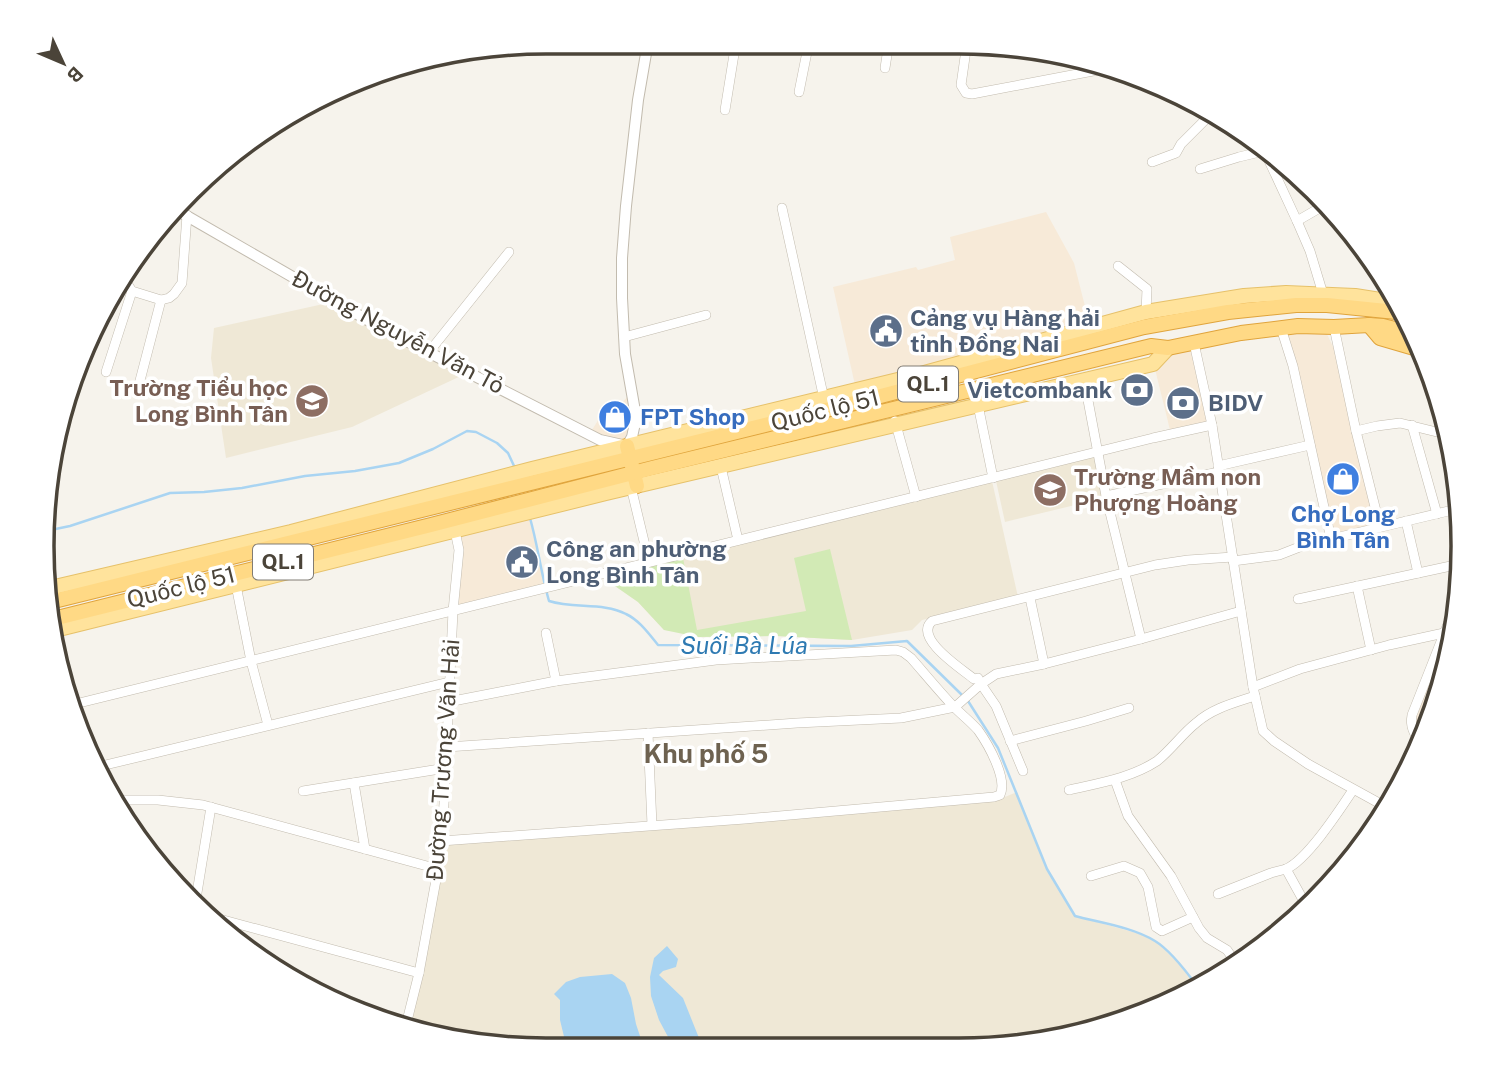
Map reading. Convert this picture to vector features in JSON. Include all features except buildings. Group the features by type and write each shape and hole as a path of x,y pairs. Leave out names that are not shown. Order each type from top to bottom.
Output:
{"highway":[{"name":"Quốc lộ 51","path":"454,525 541,503 632,470 858,402 1144,327 1323,299 1391,311"},
{"name":"Quốc lộ 51","path":"57,598 87,586 533,475 632,470 1151,346 1168,348 1241,333 1298,326 1369,325"},
{"name":"QL.1","path":"1369,325 1401,330"},
{"path":"1369,325 1380,338 1408,346"},
{"path":"447,497 454,525"},
{"name":"Quốc lộ 51","path":"59,618 235,579"}],"main road":[{"name":"Quốc lộ 51","path":"632,470 824,399 1146,312 1244,296 1323,299 1354,296 1385,301"},
{"name":"Quốc lộ 51","path":"632,470 721,467 1153,363 1168,348"},
{"name":"Quốc lộ 51","path":"61,628 235,579 454,525"},
{"name":"Quốc lộ 51","path":"56,588 87,586"}],"street":[{"path":"646,54 626,206 621,283 625,354 635,411 632,470 649,562"},
{"path":"725,110 734,54"},
{"path":"799,92 807,54"},
{"path":"886,68 888,54"},
{"path":"965,54 961,85 966,93 972,94 1089,72"},
{"path":"1152,162 1176,153 1205,120"},
{"path":"1200,169 1254,153"},
{"path":"1271,167 1310,251 1323,299"},
{"path":"782,208 824,399"},
{"path":"1297,221 1317,209"},
{"name":"Đường Nguyễn Văn Tỏ","path":"184,213 383,328 600,440 632,470"},
{"path":"129,286 132,291 161,300 169,298 182,283 187,215"},
{"path":"429,352 509,252"},
{"path":"1118,266 1147,289 1146,312"},
{"path":"106,372 132,291"},
{"path":"136,392 161,300"},
{"path":"624,337 706,315"},
{"path":"1334,327 1380,527"},
{"path":"1281,328 1293,366 1331,539"},
{"path":"1194,343 1212,425 1254,691 1265,734 1308,764 1378,803"},
{"path":"1084,379 1107,496 1141,639"},
{"path":"978,405 993,478"},
{"path":"892,409 916,497"},
{"path":"1356,432 1377,425 1400,423 1437,432"},
{"path":"80,703 555,584 1212,425"},
{"path":"1412,425 1437,514"},
{"path":"1107,496 1310,445"},
{"path":"721,467 738,540"},
{"path":"1023,771 996,706 978,678 974,679 932,645 928,624 1124,573 1175,562 1279,555 1302,546 1450,511"},
{"path":"1406,521 1418,573"},
{"name":"Đường Trương Văn Hải","path":"408,1018 419,973 441,841 453,611 459,550 454,525"},
{"path":"1298,599 1450,566"},
{"path":"235,579 251,661 268,725"},
{"path":"1357,586 1371,650"},
{"path":"1030,598 1045,664"},
{"path":"447,747 901,718 955,707 996,674 1045,664 1241,611"},
{"path":"546,633 556,681"},
{"path":"1069,790 1131,774 1159,759 1194,724 1212,712 1300,669 1443,633"},
{"path":"1414,731 1411,720 1441,640"},
{"path":"441,841 994,797 1000,795 1003,789 1002,778 977,729 911,657 896,650 735,658 556,681 449,702"},
{"path":"106,765 449,682"},
{"path":"1010,741 1129,708"},
{"path":"648,733 652,824"},
{"path":"303,791 446,768"},
{"path":"1115,779 1128,816 1171,876 1193,917 1207,938 1227,950 1231,956"},
{"path":"354,783 365,849"},
{"path":"1218,894 1296,864 1325,830 1353,790"},
{"path":"125,800 158,800 203,805 438,869"},
{"path":"197,893 211,807"},
{"path":"1091,876 1124,866 1140,873 1148,887 1156,927 1162,931 1193,917"},
{"path":"1286,870 1302,898"},
{"path":"229,921 419,973"}],"shaded area":[{"path":"1046,212 1074,263 1089,322 855,385 833,287 955,260 950,237"},
{"name":"Trường Tiểu học Long Bình Tân","path":"328,303 381,334 463,375 352,427 226,458 211,358 214,328"},
{"name":"Chợ Long Bình Tân","path":"1326,332 1335,351 1376,525 1333,535 1286,333"},
{"name":"BIDV","path":"1192,349 1208,422 1170,430 1155,369 1171,353"},
{"name":"Vietcombank","path":"1138,373 1145,403 1136,405 1128,375"},
{"name":"FPT Shop","path":"627,397 630,422 624,441 592,430 607,406 616,411"},
{"name":"Trường Mầm non Phượng Hoàng","path":"1095,456 1104,498 1005,522 996,481"},
{"path":"992,481 1018,597 922,620 912,630 852,640 664,630 638,602 602,577"},
{"path":"530,518 544,584 457,607 460,535"},
{"path":"1436,664 1416,727 1415,717"},
{"path":"1017,792 1047,869 1075,916 1140,934 1157,942 1192,979 1117,1012 1086,1021 1023,1034 991,1037 514,1037 482,1034 410,1018 444,844 995,801"}],"green space":[{"path":"830,549 852,640 777,636 698,637 664,630 638,602 602,577 683,558 697,630 806,611 794,558"}],"water":[{"path":"667,946 678,959 676,967 659,975 683,998 699,1038 669,1038 651,996 650,977 654,958"},
{"path":"612,974 625,983 641,1038 564,1038 560,1020 560,1000 554,994 566,982 580,977"}],"waterway":[{"name":"Suối Bà Lúa","path":"55,529 170,493 242,488 399,463 467,431 476,432 497,443 508,453 515,468"},
{"name":"Suối Bà Lúa","path":"530,518 549,601 617,610 635,620 658,645 851,646 907,641 963,696"},
{"name":"Suối Bà Lúa","path":"968,701 998,748 1047,869 1075,916 1146,936 1172,955 1192,979"}],"place":[{"name":"Cảng vụ Hàng hải tỉnh Đồng Nai","path":"886,331"},
{"name":"Vietcombank","path":"1137,390"},
{"name":"Trường Tiểu học Long Bình Tân","path":"312,401"},
{"name":"BIDV","path":"1183,403"},
{"name":"FPT Shop","path":"615,417"},
{"name":"Chợ Long Bình Tân","path":"1343,479"},
{"name":"Trường Mầm non Phượng Hoàng","path":"1050,490"},
{"name":"Công an phường Long Bình Tân","path":"522,562"}],"district":[{"name":"Khu phố 5","path":"706,754"}]}
